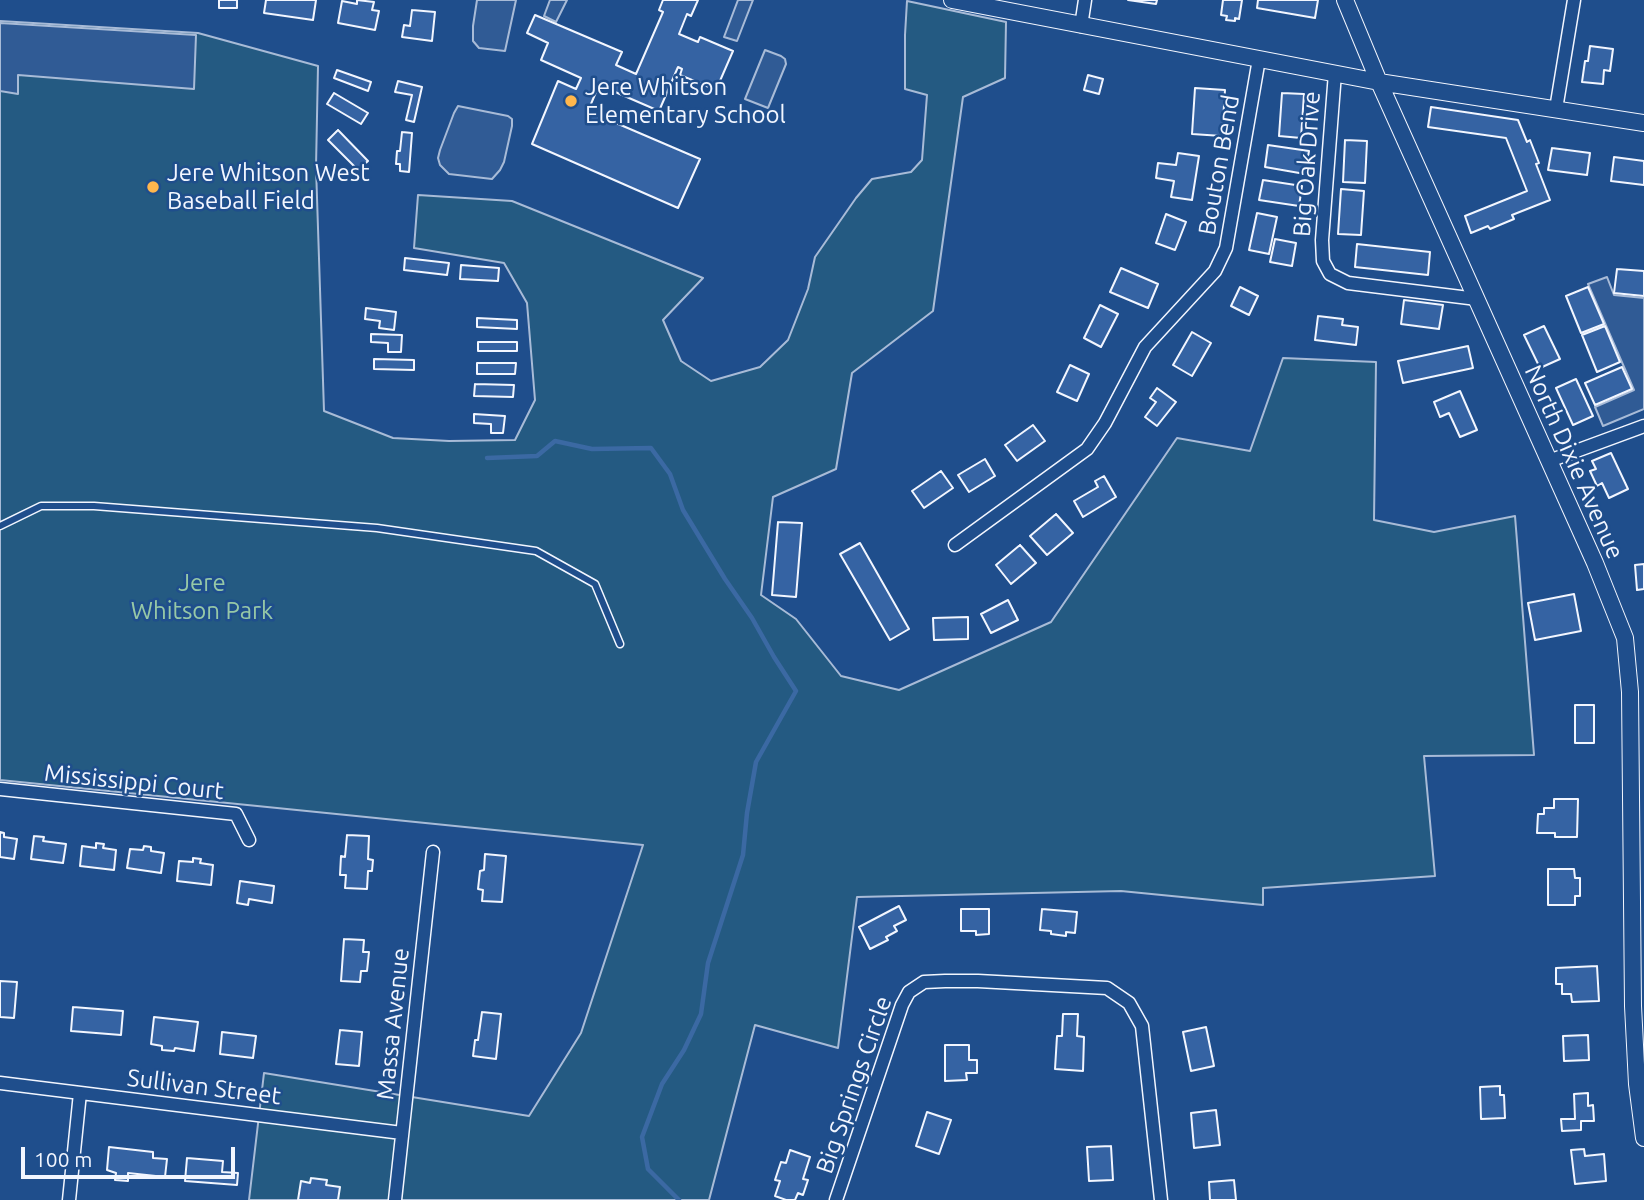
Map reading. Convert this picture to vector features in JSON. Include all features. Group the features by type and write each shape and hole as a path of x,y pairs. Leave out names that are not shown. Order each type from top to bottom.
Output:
{"street":[{"path":"952,0 1379,82 1644,122"},
{"path":"1081,26 1085,0"},
{"path":"1556,109 1574,0"},
{"name":"North Dixie Avenue","path":"1346,2 1379,82 1595,563 1625,638 1630,692 1633,1006 1644,1138"},
{"name":"Bouton Bend","path":"955,545 1087,449 1105,423 1145,347 1215,271 1226,248 1259,59"},
{"name":"Big Oak Drive","path":"1335,73 1322,240 1323,261 1329,274 1348,283 1477,299"},
{"path":"1549,461 1644,426"},
{"name":"Mississippi Court","path":"0,789 236,814 249,840"},
{"name":"Massa Avenue","path":"395,1200 433,852"},
{"name":"Big Springs Circle","path":"836,1200 902,1005 909,992 925,982 978,981 1107,988 1129,1003 1142,1026 1161,1200"},
{"name":"Sullivan Street","path":"0,1083 402,1133"},
{"path":"69,1200 80,1093"}],"lane":[{"path":"0,526 41,506 93,506 377,528 536,551 596,584 620,644"}],"green space":[{"name":"Jere Whitson Park","path":"907,1 1006,22 1005,78 963,97 933,311 852,373 836,469 773,497 761,595 796,619 841,676 899,690 1051,622 1177,438 1250,451 1283,358 1376,362 1374,520 1434,532 1515,516 1534,755 1424,756 1435,876 1263,888 1263,905 1121,891 857,897 838,1048 755,1025 709,1200 249,1200 264,1073 529,1116 581,1033 643,845 0,780 0,21 198,33 318,66 316,167 324,411 393,438 515,440 535,400 527,303 504,263 414,248 418,195 512,201 703,278 663,320 681,361 711,381 760,367 788,340 808,289 815,257 856,198 872,179 911,172 922,160 927,95 905,89"}],"shaded area":[{"path":"477,0 516,0 505,51 479,48 473,41"},
{"path":"550,0 567,0 556,22 544,16"},
{"path":"738,0 753,0 737,41 724,37"},
{"path":"0,23 196,35 194,89 18,75 18,94 0,91"},
{"path":"765,50 781,56 786,64 768,108 745,99"},
{"path":"458,106 512,119 504,162 492,179 449,174 440,165 440,150"},
{"path":"1607,277 1614,295 1644,298 1644,409 1603,426 1595,407 1634,390 1588,284"}],"building":[{"path":"219,0 237,0 237,8 219,8"},
{"path":"266,0 316,0 313,20 264,13"},
{"path":"357,0 374,2 372,10 379,11 375,30 338,23 342,1 357,4"},
{"name":"Jere Whitson Elementary School","path":"663,0 698,0 691,16 687,14 679,34 698,42 700,37 733,51 716,90 680,75 682,69 678,67 659,111 599,85 588,111 700,159 678,208 532,144 558,81 576,89 581,78 541,60 548,43 527,33 535,15 622,52 616,65 636,74 663,12 659,10"},
{"path":"1128,0 1157,0 1156,4"},
{"path":"1223,0 1242,0 1239,19 1226,20 1227,16 1221,15"},
{"path":"1258,0 1318,0 1315,18 1257,8"},
{"path":"412,10 435,12 432,41 402,37 404,25 410,26"},
{"path":"1590,46 1613,49 1610,71 1604,70 1603,84 1582,82"},
{"path":"337,70 371,82 368,91 334,78"},
{"path":"1088,75 1103,79 1099,94 1084,90"},
{"path":"398,81 422,87 414,122 406,120 412,95 395,92"},
{"path":"1195,88 1225,90 1222,136 1192,134"},
{"path":"334,93 368,113 361,124 327,104"},
{"path":"1282,93 1304,94 1301,138 1279,136"},
{"path":"1431,107 1518,120 1527,142 1530,140 1550,200 1512,215 1514,219 1471,233 1465,216 1527,191 1506,138 1428,127"},
{"path":"338,130 368,161 358,170 328,140"},
{"path":"402,132 412,133 409,172 400,171 400,164 396,164"},
{"path":"1345,140 1367,141 1365,183 1343,182"},
{"path":"1268,145 1309,151 1305,174 1265,167"},
{"path":"1552,148 1590,153 1587,175 1548,170"},
{"path":"1178,153 1199,156 1192,200 1171,197 1174,181 1156,178 1158,163 1176,165"},
{"path":"1614,157 1644,161 1644,185 1611,181"},
{"path":"1263,180 1302,186 1299,206 1259,200"},
{"path":"1341,189 1364,191 1361,235 1338,234"},
{"path":"1257,213 1277,217 1269,254 1249,250"},
{"path":"1166,214 1186,222 1175,250 1156,243"},
{"path":"1275,239 1296,243 1292,266 1270,262"},
{"path":"1357,244 1430,252 1428,275 1355,267"},
{"path":"405,258 449,263 447,275 404,270"},
{"path":"461,265 499,268 498,281 460,279"},
{"path":"1121,268 1158,284 1148,308 1110,292"},
{"path":"1617,269 1644,271 1644,296 1614,293"},
{"path":"1240,287 1258,296 1249,315 1231,306"},
{"path":"1588,287 1604,324 1581,333 1566,296"},
{"path":"1404,300 1443,305 1439,329 1401,324"},
{"path":"1100,305 1118,314 1101,347 1084,338"},
{"path":"366,308 396,312 394,330 379,328 380,321 365,319"},
{"path":"1318,316 1343,319 1342,325 1358,327 1356,345 1315,340"},
{"path":"477,318 517,320 517,329 477,327"},
{"path":"1544,326 1560,359 1540,368 1524,335"},
{"path":"1605,326 1620,362 1597,372 1582,335"},
{"path":"1192,332 1211,343 1192,376 1173,365"},
{"path":"371,334 402,335 401,352 388,352 388,343 371,342"},
{"path":"478,342 517,342 517,351 478,351"},
{"path":"1468,346 1473,368 1403,383 1398,361"},
{"path":"374,359 414,360 414,370 374,369"},
{"path":"477,363 516,363 515,374 477,374"},
{"path":"1070,365 1089,374 1077,401 1057,392"},
{"path":"1622,367 1632,389 1595,405 1585,383"},
{"path":"1576,379 1593,416 1573,425 1556,388"},
{"path":"475,384 514,385 513,397 474,396"},
{"path":"1157,388 1176,402 1157,426 1145,417 1156,402 1150,398"},
{"path":"1460,391 1477,430 1460,437 1449,413 1440,417 1434,402"},
{"path":"474,414 505,416 503,433 491,433 491,424 474,423"},
{"path":"1033,425 1045,441 1017,461 1005,445"},
{"path":"1611,453 1628,489 1609,498 1602,483 1597,486 1590,471 1596,469 1592,461"},
{"path":"985,459 995,476 969,492 958,475"},
{"path":"941,471 953,488 924,508 912,491"},
{"path":"1104,476 1116,497 1083,517 1074,501 1098,487 1095,481"},
{"path":"1056,514 1073,533 1047,555 1030,536"},
{"path":"778,522 802,523 796,597 772,595"},
{"path":"860,543 909,629 890,640 840,554"},
{"path":"1020,545 1036,563 1011,584 996,565"},
{"path":"1644,564 1644,589 1637,590 1635,565"},
{"path":"1574,594 1581,631 1535,640 1528,603"},
{"path":"1008,600 1018,620 991,633 981,614"},
{"path":"968,617 968,639 934,640 933,618"},
{"path":"1575,705 1594,705 1594,743 1575,743"},
{"path":"1554,799 1578,799 1577,837 1555,837 1555,833 1537,833 1538,814 1544,814 1544,808 1554,808"},
{"path":"0,832 4,833 4,837 17,839 14,859 0,857"},
{"path":"347,835 369,836 368,859 373,860 372,871 368,871 367,889 345,888 346,875 340,875 341,856 345,857"},
{"path":"34,836 44,837 43,841 66,844 63,863 31,859"},
{"path":"96,843 104,844 103,848 116,850 114,870 80,866 82,846 96,848"},
{"path":"144,846 151,847 151,851 164,853 161,873 127,868 130,849 143,850"},
{"path":"485,854 506,856 502,902 482,901 483,890 478,889 480,871 484,870"},
{"path":"193,858 201,859 200,863 213,865 211,885 177,881 179,861 193,862"},
{"path":"1548,869 1574,869 1575,878 1580,878 1580,896 1575,896 1575,905 1548,905"},
{"path":"240,881 274,886 272,903 249,899 248,905 237,903"},
{"path":"899,906 906,920 894,926 897,931 886,937 888,940 870,949 859,927"},
{"path":"961,909 989,909 989,934 976,935 976,931 961,931"},
{"path":"1042,909 1077,912 1075,933 1066,932 1066,936 1040,930"},
{"path":"344,939 364,940 363,952 369,952 367,971 361,971 360,982 341,981"},
{"path":"1597,966 1599,1001 1572,1002 1571,994 1562,994 1562,984 1556,984 1556,968"},
{"path":"0,981 17,982 14,1018 0,1017"},
{"path":"73,1007 123,1011 121,1035 71,1031"},
{"path":"482,1012 501,1014 496,1059 473,1056"},
{"path":"1063,1014 1078,1014 1077,1036 1084,1037 1083,1071 1055,1069 1057,1036 1062,1036"},
{"path":"154,1017 198,1022 194,1051 175,1048 174,1051 162,1050 162,1046 151,1044"},
{"path":"1206,1027 1214,1066 1191,1071 1183,1032"},
{"path":"340,1030 362,1032 359,1066 336,1064"},
{"path":"222,1032 256,1036 253,1058 220,1054"},
{"path":"1588,1035 1589,1060 1564,1061 1563,1036"},
{"path":"945,1045 969,1045 969,1060 977,1060 977,1073 966,1073 967,1080 945,1081"},
{"path":"1500,1086 1500,1095 1504,1095 1505,1118 1481,1119 1480,1087"},
{"path":"1588,1093 1588,1106 1593,1105 1594,1121 1581,1121 1581,1130 1562,1131 1561,1119 1575,1119 1574,1094"},
{"path":"1216,1110 1220,1145 1194,1148 1191,1113"},
{"path":"927,1112 951,1120 939,1154 916,1146"},
{"path":"1111,1146 1113,1180 1089,1181 1087,1147"},
{"path":"109,1147 153,1152 153,1158 167,1159 165,1177 128,1173 128,1181 115,1180 116,1173 107,1170"},
{"path":"1584,1149 1585,1156 1604,1154 1606,1181 1575,1184 1571,1150"},
{"path":"790,1150 810,1157 803,1179 808,1180 803,1195 798,1193 795,1200 775,1196 780,1181 775,1180 781,1162 786,1163"},
{"path":"187,1158 223,1161 222,1172 238,1173 237,1185 185,1181"},
{"path":"311,1178 327,1180 326,1185 340,1187 338,1200 298,1200 301,1181 310,1183"},
{"path":"1234,1180 1236,1200 1210,1200 1209,1182"}],"waterway":[{"path":"487,458 537,456 555,441 592,449 651,448 670,474 683,510 796,691 756,762 743,855 708,963 701,1014 684,1050 662,1084 642,1137 648,1169 679,1200"}],"place":[{"name":"Jere Whitson Elementary School","path":"571,101"},
{"name":"Jere Whitson West Baseball Field","path":"153,187"}]}
